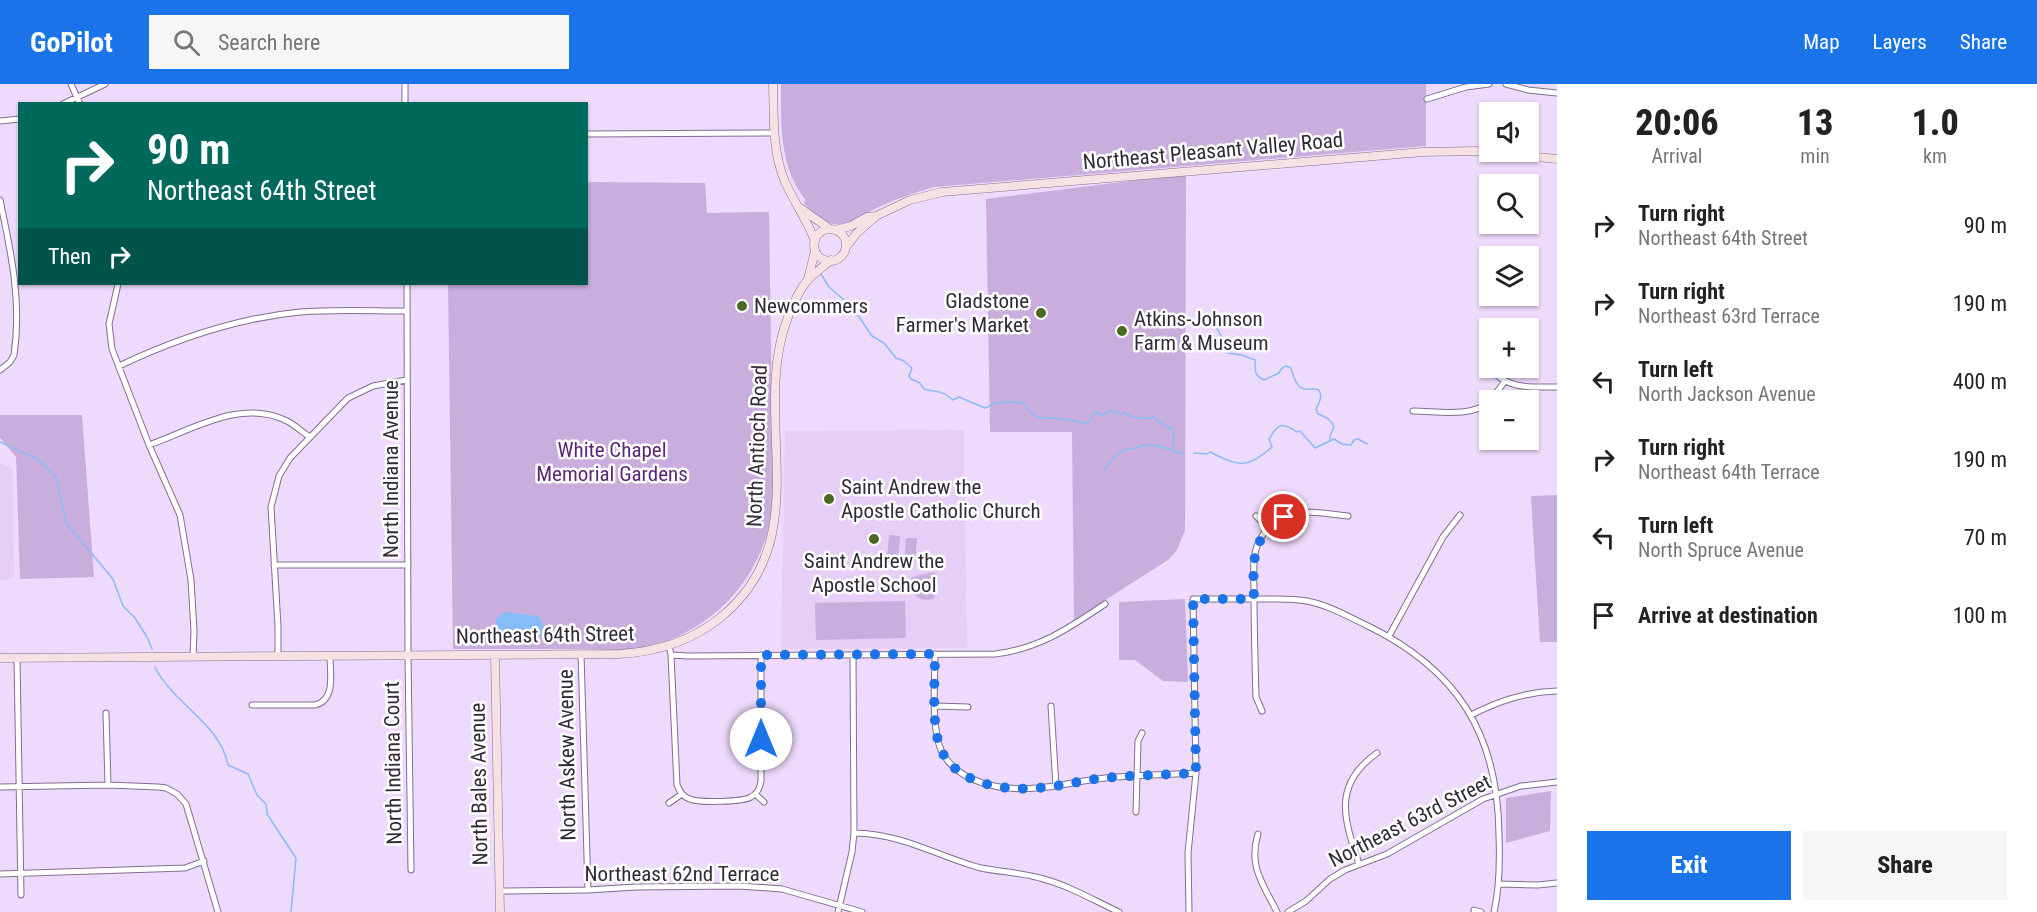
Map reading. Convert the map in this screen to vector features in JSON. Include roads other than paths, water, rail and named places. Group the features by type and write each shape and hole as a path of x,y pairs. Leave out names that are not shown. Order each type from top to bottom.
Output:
{"street":[{"path":"71,84 79,102"},
{"path":"67,102 105,84"},
{"path":"405,84 405,102"},
{"path":"773,84 774,134 784,180 800,208 814,241 815,251 822,258 831,260 840,256 846,247 844,236 800,208"},
{"path":"1426,99 1465,86 1490,84"},
{"path":"1506,84 1528,90 1557,93"},
{"path":"0,121 18,118"},
{"path":"588,134 774,134"},
{"name":"Northeast Pleasant Valley Road","path":"846,247 856,234 876,216 910,200 931,194 1423,152 1475,152 1557,159"},
{"path":"0,200 16,294 17,325 13,358 0,370"},
{"name":"Northeast Pleasant Valley Road","path":"833,229 851,226 867,217 876,216"},
{"path":"814,241 820,232 833,229"},
{"name":"North Antioch Road","path":"808,279 815,251"},
{"name":"North Antioch Road","path":"669,645 693,636 711,625 739,600 758,572 770,544 777,505 778,353 790,311 798,293 808,279 831,260"},
{"path":"118,285 109,332 112,349 149,446 180,515 191,580 193,657"},
{"name":"North Indiana Avenue","path":"407,285 408,655"},
{"path":"119,366 192,336 267,317 318,311 407,311"},
{"path":"1500,378 1515,386 1557,387"},
{"path":"278,656 279,637 271,516 272,497 284,467 348,398 373,386 406,381"},
{"path":"1498,390 1505,381"},
{"path":"1413,411 1470,411 1479,408"},
{"path":"149,446 240,412 279,418 310,437"},
{"path":"1262,711 1256,697 1254,599 1255,554 1263,534 1284,517 1299,512 1348,516"},
{"path":"1389,636 1443,537 1460,515"},
{"path":"1256,516 1268,528"},
{"path":"274,565 408,565"},
{"path":"1190,912 1188,853 1195,804 1196,773 1193,599 1298,600 1319,604 1389,636 1436,670 1471,715 1489,758 1496,783 1499,817 1499,884 1494,912"},
{"path":"671,655 995,654 1020,651 1042,643 1105,604"},
{"path":"669,645 677,785 688,799 697,801 743,800 755,795 759,789 761,655"},
{"name":"Northeast 64th Street","path":"0,658 633,653 669,645"},
{"name":"North Askew Avenue","path":"581,654 588,890"},
{"path":"935,654 937,735 942,751 951,765 964,776 991,785 1036,789 1104,778 1196,773"},
{"name":"North Indiana Court","path":"408,655 411,870"},
{"name":"North Bales Avenue","path":"495,655 500,912"},
{"path":"838,912 854,833 853,655"},
{"path":"252,705 315,705 324,702 330,694 330,656"},
{"path":"17,658 21,895"},
{"path":"1471,715 1497,702 1517,696 1557,691"},
{"path":"936,706 968,707"},
{"path":"1051,706 1056,786"},
{"path":"106,712 108,785"},
{"path":"1136,812 1138,741 1142,733"},
{"path":"1359,864 1344,814 1345,796 1358,769 1377,753"},
{"name":"Northeast 63rd Street","path":"1288,912 1306,901 1330,879 1359,864 1387,854 1496,794 1521,786 1557,782"},
{"path":"0,787 108,785 162,787 177,794 186,804 218,912"},
{"path":"669,803 682,794"},
{"path":"755,795 764,802"},
{"path":"854,833 898,838 975,866 1042,878 1061,884 1119,912"},
{"path":"1258,834 1254,845 1254,861 1276,912"},
{"path":"0,874 185,868 204,861"},
{"path":"1499,884 1557,883"},
{"name":"Northeast 62nd Terrace","path":"500,891 739,886 783,889 862,912"},
{"path":"1474,910 1481,912"}],"water":[{"path":"505,612 538,616 543,624 542,634 530,641 517,641 505,635 495,624 496,619"}],"waterway":[{"path":"821,274 829,287 859,317 872,336 884,343 896,358 912,368 909,376 920,383 924,389 942,393 953,400 959,397 985,408 996,403 1024,403 1030,412 1037,416 1083,423 1088,422 1095,412 1102,415 1112,411 1121,414 1124,412 1138,418 1154,417 1172,429 1174,435 1172,450 1183,454"},
{"path":"1211,318 1227,353 1255,360 1256,372 1260,378 1264,380 1279,373 1286,366 1291,368 1301,388 1319,390 1321,398 1316,409 1318,414 1333,424 1330,440"},
{"path":"1194,453 1207,454 1210,452 1236,463 1249,462 1272,447 1269,439 1281,426 1300,431 1315,448 1334,439 1342,444 1351,445 1354,440 1358,439 1367,444"},
{"path":"0,442 39,460 56,477 66,523 113,579 123,606 135,618 152,649"},
{"path":"1104,470 1116,456 1127,449 1149,445 1172,450"},
{"path":"155,667 173,692 216,737 228,765 248,774 257,795 266,804 267,814 296,858 291,912"}],"place":[{"name":"Newcommers","path":"742,306"},
{"name":"Gladstone Farmer's Market","path":"1041,313"},
{"name":"Atkins-Johnson Farm & Museum","path":"1122,331"},
{"name":"Saint Andrew the Apostle Catholic Church","path":"829,499"},
{"name":"Saint Andrew the Apostle School","path":"874,539"}],"park label":[{"name":"White Chapel Memorial Gardens","path":"612,462"}]}
